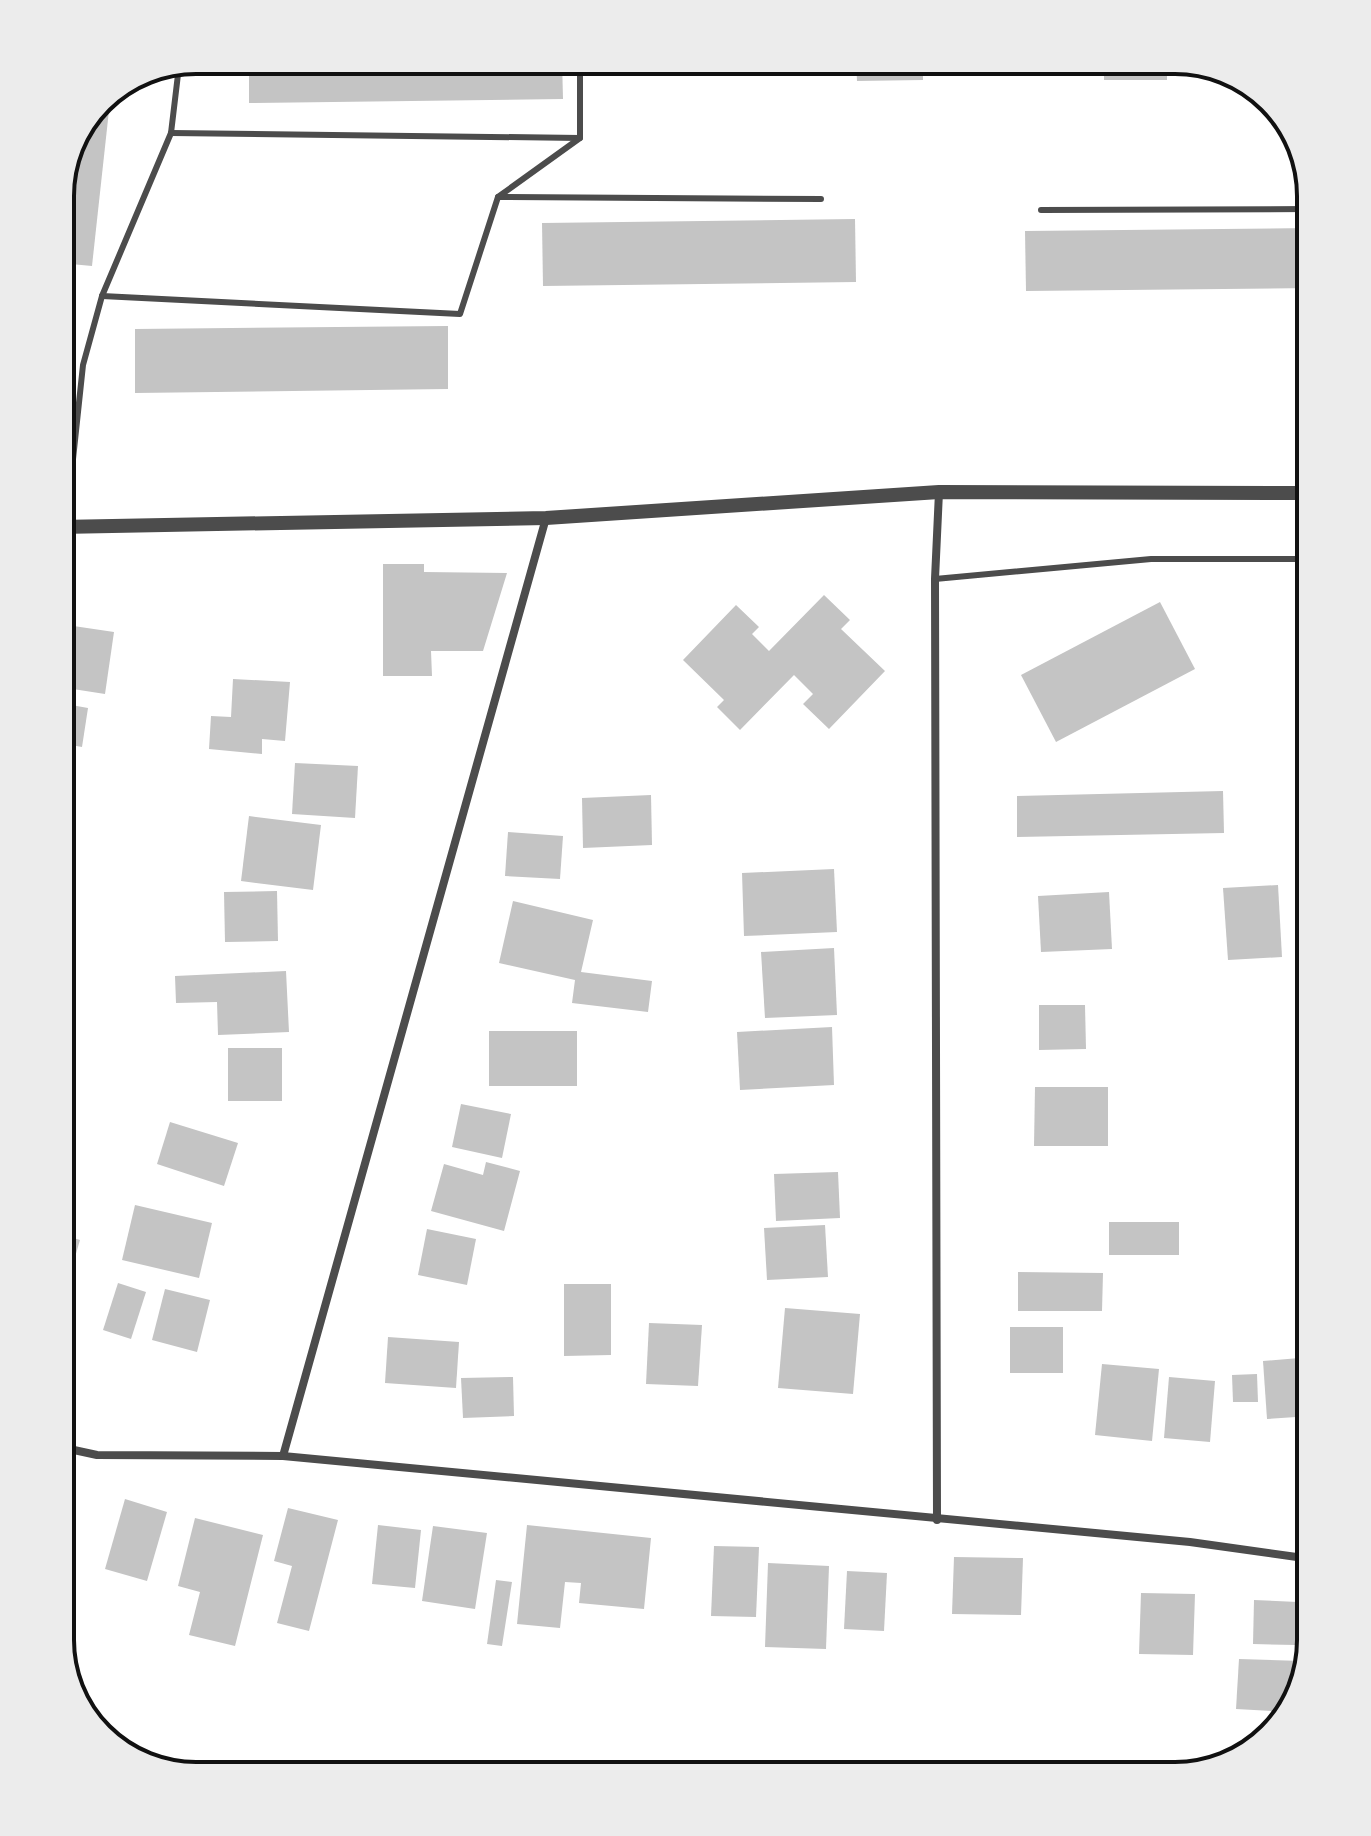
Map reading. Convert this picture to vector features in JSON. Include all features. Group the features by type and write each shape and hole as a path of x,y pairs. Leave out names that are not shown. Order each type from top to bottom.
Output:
{"street":[{"path":"74,527 546,518 939,492 1297,493"},
{"path":"937,1520 935,579 939,492"},
{"path":"283,1456 546,518"},
{"path":"74,1450 97,1455 283,1456 1190,1542 1297,1557"}],"lane":[{"path":"580,74 580,138"},
{"path":"74,438 83,365 102,296 171,133 178,76"},
{"path":"171,133 580,138"},
{"path":"102,296 460,314 498,197 580,138"},
{"path":"498,197 821,199"},
{"path":"1041,210 1297,209"},
{"path":"935,579 1151,559 1297,559"}],"building":[{"path":"249,74 562,74 563,99 249,103"},
{"path":"857,74 923,74 923,80 857,81"},
{"path":"1104,74 1167,74 1167,80 1104,80"},
{"path":"109,111 92,266 74,264 74,188 83,149"},
{"path":"855,219 856,282 543,286 542,223"},
{"path":"1297,228 1297,288 1026,291 1025,231"},
{"path":"448,326 448,389 135,393 135,329"},
{"path":"383,564 424,564 424,572 507,573 483,651 431,651 432,676 383,676"},
{"path":"824,595 850,620 841,629 885,671 829,729 803,704 813,694 794,675 740,730 717,707 724,700 683,660 736,605 759,627 752,634 769,651"},
{"path":"1160,602 1195,669 1056,742 1021,675"},
{"path":"74,626 114,632 105,694 74,689"},
{"path":"233,679 290,682 285,741 262,739 262,754 209,749 211,716 231,717"},
{"path":"74,706 88,708 82,747 74,746"},
{"path":"295,763 358,766 355,818 292,814"},
{"path":"1223,791 1224,833 1017,837 1017,796"},
{"path":"651,795 652,845 583,848 582,798"},
{"path":"249,816 321,825 313,890 241,881"},
{"path":"508,832 563,836 560,879 505,876"},
{"path":"834,869 837,932 744,936 742,873"},
{"path":"1278,885 1282,957 1228,960 1223,888"},
{"path":"277,891 278,941 225,942 224,892"},
{"path":"1109,892 1112,949 1041,952 1038,896"},
{"path":"513,901 593,920 581,972 652,981 648,1012 572,1003 575,980 499,963"},
{"path":"834,948 837,1015 765,1018 761,952"},
{"path":"286,971 289,1032 218,1035 217,1002 176,1003 175,976"},
{"path":"1039,1005 1085,1005 1086,1049 1039,1050"},
{"path":"832,1027 834,1085 740,1090 737,1032"},
{"path":"489,1031 577,1031 577,1086 489,1086"},
{"path":"228,1048 282,1048 282,1101 228,1101"},
{"path":"1035,1087 1108,1087 1108,1146 1034,1146"},
{"path":"461,1104 511,1114 502,1158 452,1147"},
{"path":"170,1122 238,1143 224,1186 157,1164"},
{"path":"486,1162 520,1171 504,1231 431,1211 444,1164 483,1175"},
{"path":"838,1172 840,1218 776,1221 774,1174"},
{"path":"135,1205 212,1223 199,1278 122,1260"},
{"path":"1109,1222 1179,1222 1179,1255 1109,1255"},
{"path":"825,1225 828,1277 767,1280 764,1228"},
{"path":"427,1229 476,1239 467,1285 418,1275"},
{"path":"74,1238 80,1240 74,1257"},
{"path":"1018,1272 1103,1273 1102,1311 1018,1311"},
{"path":"118,1283 146,1292 131,1339 103,1330"},
{"path":"564,1284 611,1284 611,1355 564,1356"},
{"path":"165,1289 210,1300 197,1352 152,1340"},
{"path":"785,1308 860,1314 853,1394 778,1388"},
{"path":"649,1323 702,1325 698,1386 646,1384"},
{"path":"1010,1327 1063,1327 1063,1373 1010,1373"},
{"path":"388,1337 459,1342 456,1388 385,1383"},
{"path":"1297,1358 1297,1417 1267,1419 1263,1361"},
{"path":"1102,1364 1159,1369 1152,1441 1095,1435"},
{"path":"1257,1374 1258,1402 1233,1402 1232,1375"},
{"path":"513,1377 514,1416 463,1418 461,1378"},
{"path":"1169,1377 1215,1381 1210,1442 1164,1438"},
{"path":"125,1499 167,1512 147,1581 105,1569"},
{"path":"288,1508 338,1520 309,1631 277,1623 292,1566 274,1561"},
{"path":"195,1518 263,1535 235,1646 189,1635 200,1592 178,1586"},
{"path":"378,1525 421,1530 415,1588 372,1584"},
{"path":"527,1525 651,1538 644,1609 579,1603 581,1583 565,1582 560,1628 517,1624"},
{"path":"433,1526 487,1533 475,1609 422,1601"},
{"path":"714,1546 759,1547 756,1617 711,1616"},
{"path":"954,1557 1023,1558 1021,1615 952,1614"},
{"path":"768,1563 829,1566 826,1649 765,1647"},
{"path":"847,1571 887,1573 884,1631 844,1629"},
{"path":"496,1580 512,1582 502,1646 487,1644"},
{"path":"1141,1593 1195,1594 1193,1655 1139,1654"},
{"path":"1254,1600 1297,1602 1296,1645 1253,1644"},
{"path":"1239,1659 1295,1661 1288,1687 1274,1711 1236,1709"}]}
